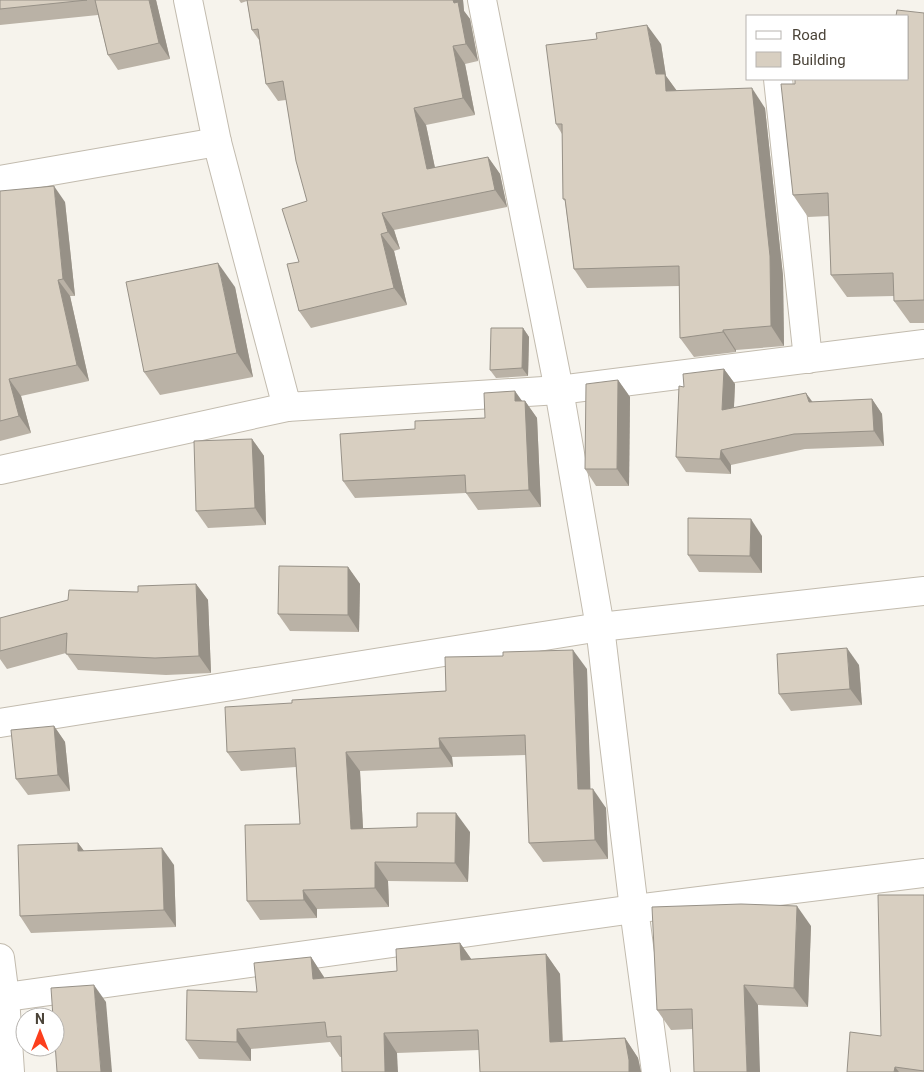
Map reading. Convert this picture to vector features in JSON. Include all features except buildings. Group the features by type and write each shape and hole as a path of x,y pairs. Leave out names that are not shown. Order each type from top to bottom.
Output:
{"street":[{"path":"188,0 217,142 287,407"},
{"path":"482,0 559,390 600,627 656,1072"},
{"path":"778,80 808,359"},
{"path":"0,180 217,142"},
{"path":"0,470 287,407 559,390 924,344"},
{"path":"0,723 600,627 924,591"},
{"path":"2,997 634,909 924,872"},
{"path":"0,958 10,1072"}]}
